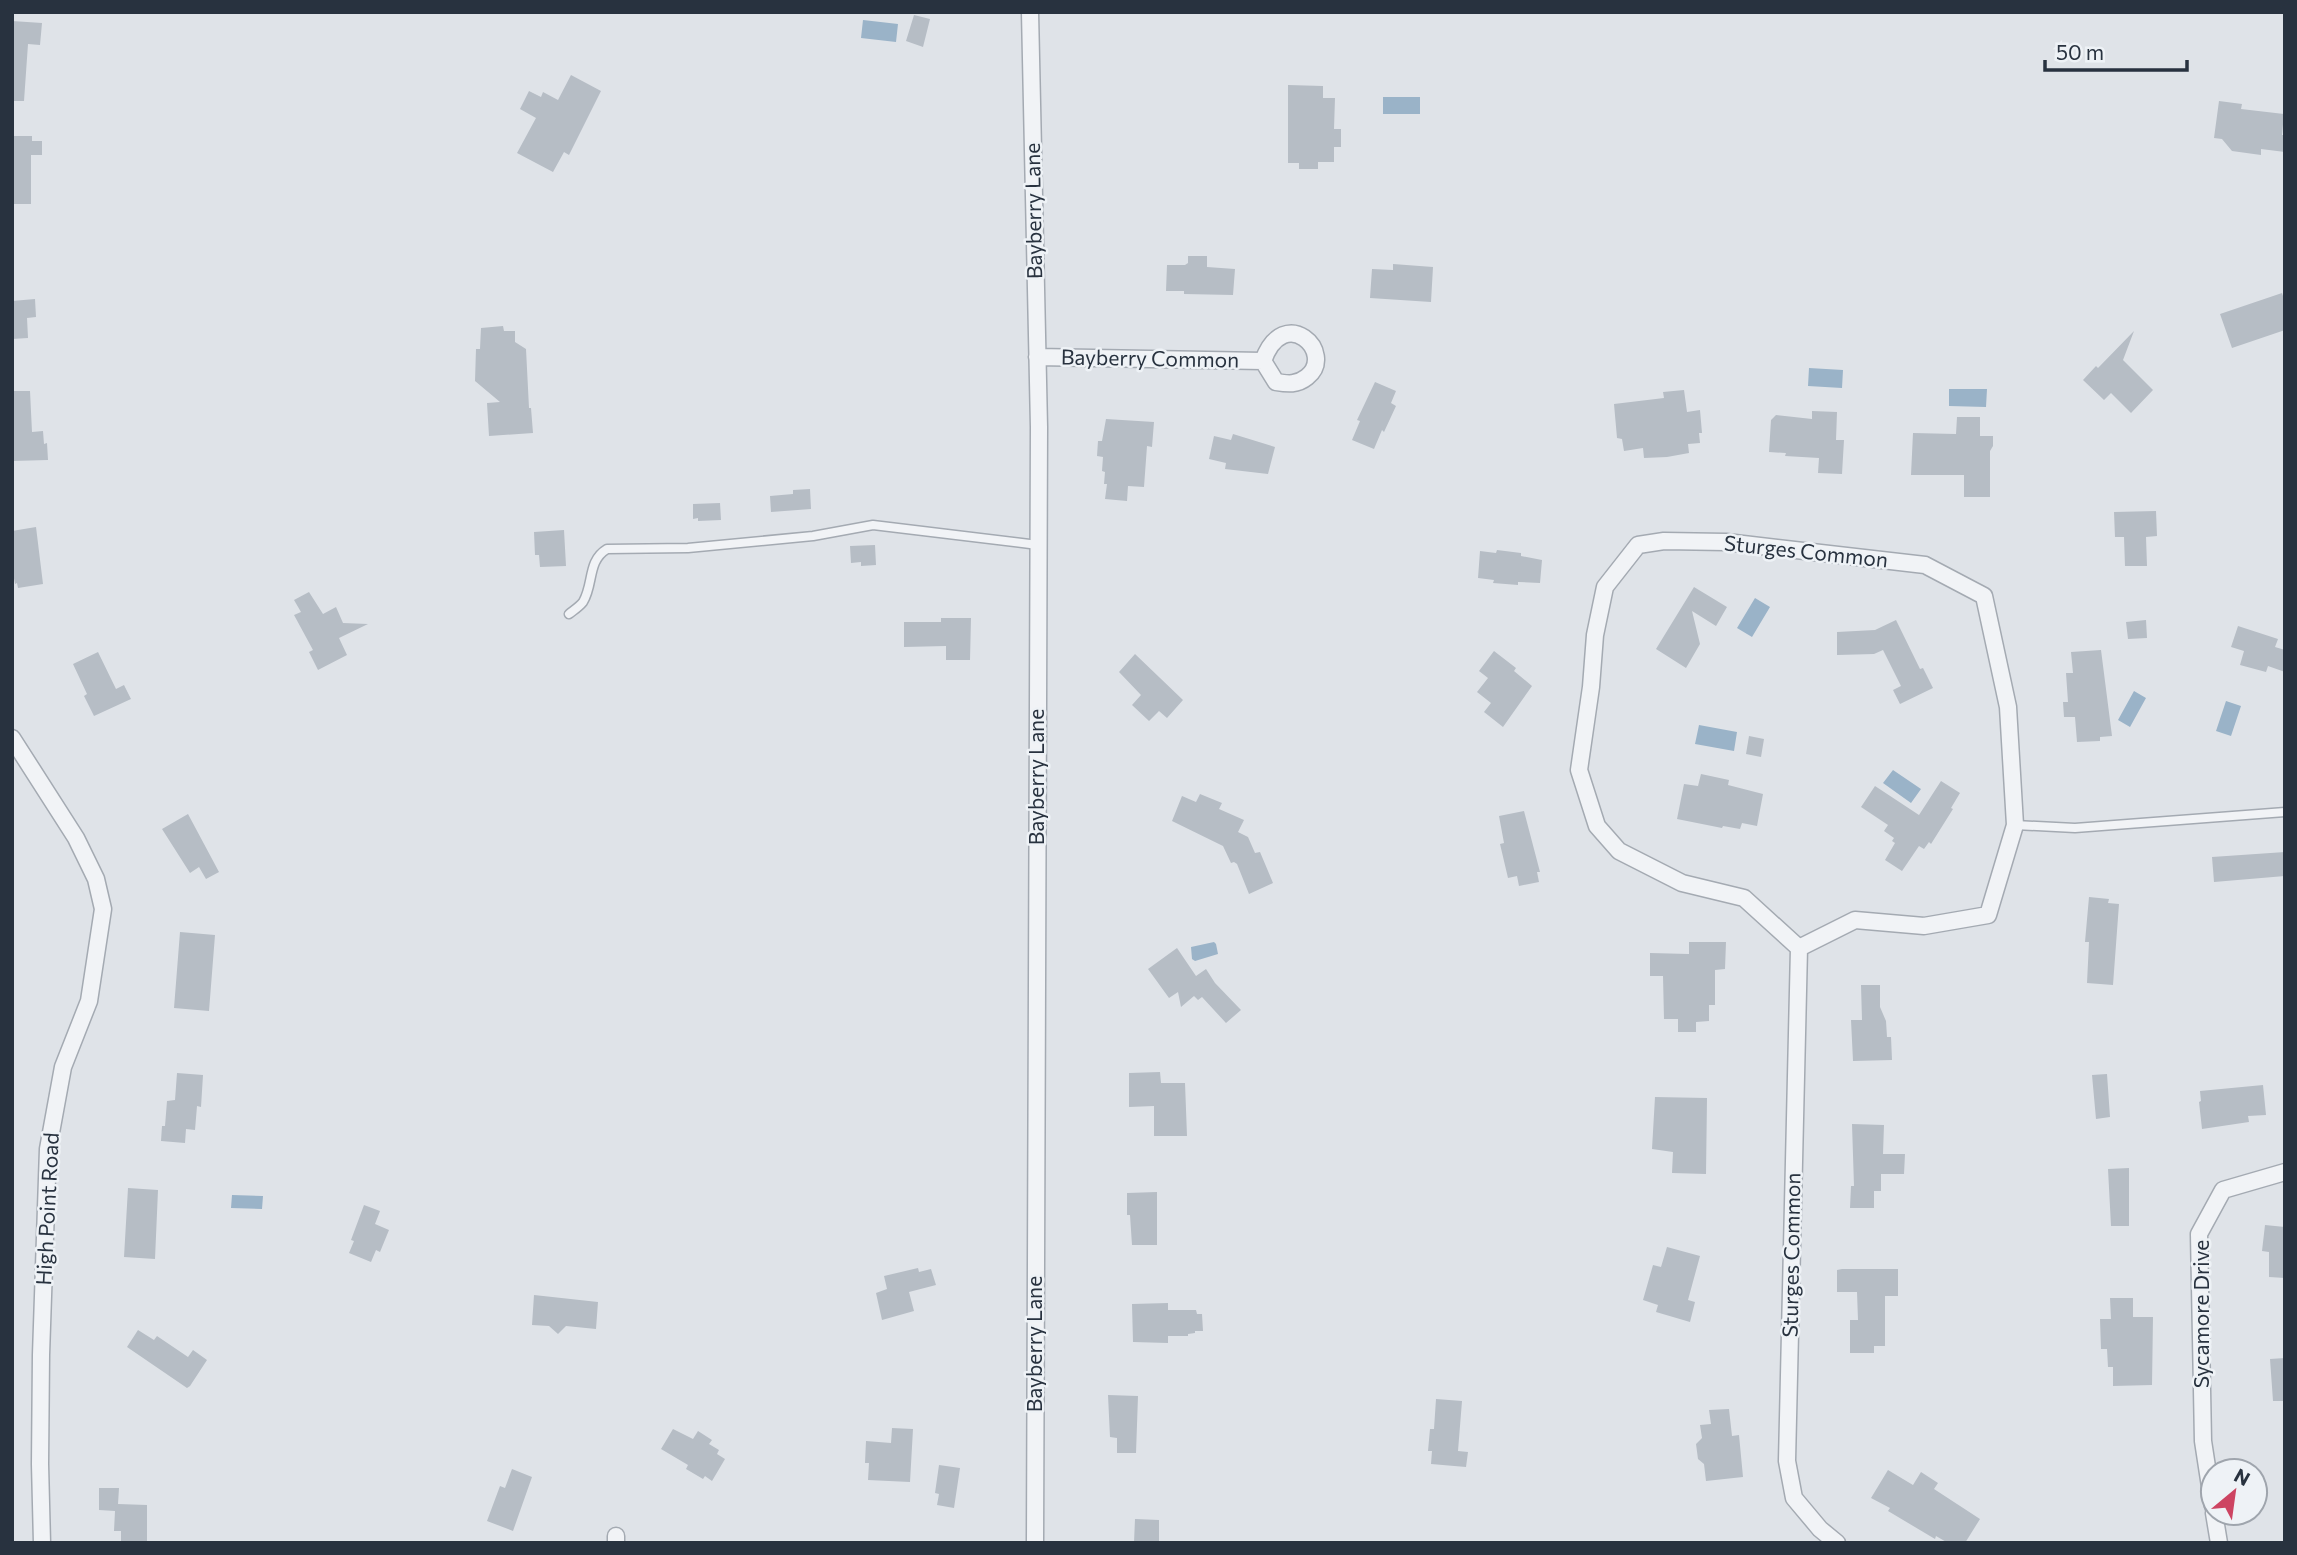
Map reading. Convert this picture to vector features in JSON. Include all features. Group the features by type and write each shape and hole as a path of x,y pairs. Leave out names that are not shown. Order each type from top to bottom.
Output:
{"street":[{"name":"Bayberry Lane","path":"1030,12 1038,545 1035,1543"},
{"name":"Bayberry Common","path":"1037,357 1264,361"},
{"name":"Sturges Common","path":"1799,948 1855,920 1924,926 1988,915 2015,825 2008,707 1984,596 1926,565 1726,542 1664,541 1638,545 1605,587 1595,635 1591,687 1579,770 1597,825 1619,851 1682,883 1744,898 1799,948 1787,1461 1794,1498 1820,1530 1837,1543"},
{"name":"High Point Road","path":"12,738 76,838 96,879 103,909 89,1001 63,1067 48,1149 41,1355 42,1543"},
{"name":"Sycamore Drive","path":"2205,1457 2199,1234 2223,1190 2285,1172"}],"lane":[{"path":"569,614 581,604 589,589 594,562 607,549 688,548 813,536 873,525 1038,545"},
{"path":"2015,825 2075,828 2285,812"}],"water":[{"path":"863,20 898,24 896,42 861,38"},
{"path":"1383,97 1420,97 1420,114 1383,114"},
{"path":"1809,368 1843,370 1842,388 1808,386"},
{"path":"1949,389 1987,389 1986,407 1949,406"},
{"path":"1755,598 1770,607 1752,637 1737,628"},
{"path":"2134,691 2146,698 2130,727 2118,720"},
{"path":"2226,701 2241,706 2231,736 2216,731"},
{"path":"1699,725 1737,732 1734,751 1695,744"},
{"path":"1893,770 1921,789 1911,803 1883,783"},
{"path":"1214,942 1218,954 1195,961 1192,959 1191,947"},
{"path":"232,1195 263,1196 262,1209 231,1208"}],"building":[{"path":"914,15 930,19 923,47 906,41"},
{"path":"12,21 42,23 40,45 28,44 24,101 12,101"},
{"path":"571,75 601,91 569,155 564,152 553,172 517,153 536,118 520,109 529,91 541,97 543,92 558,100"},
{"path":"1288,85 1323,86 1323,98 1335,98 1334,129 1341,129 1341,147 1334,147 1334,162 1318,162 1318,169 1299,169 1299,163 1288,163"},
{"path":"2219,101 2242,104 2241,109 2284,114 2282,135 2285,135 2285,152 2261,149 2261,155 2232,151 2222,139 2214,138"},
{"path":"12,136 32,136 32,141 42,141 42,155 31,155 31,204 12,204"},
{"path":"1188,256 1207,256 1207,267 1235,269 1233,295 1166,291 1167,265 1185,265 1188,263"},
{"path":"1393,264 1433,267 1431,302 1370,298 1372,269 1393,270"},
{"path":"2282,293 2285,302 2285,330 2232,348 2220,314"},
{"path":"35,299 36,317 27,318 28,338 12,339 12,301"},
{"path":"503,326 504,331 515,331 515,342 526,349 533,433 489,436 487,403 500,402 475,381 476,349 480,349 481,328"},
{"path":"2134,331 2123,360 2153,390 2131,413 2111,393 2104,400 2083,380"},
{"path":"1375,382 1396,391 1391,403 1396,406 1374,449 1352,440 1360,421 1357,420"},
{"path":"1684,390 1687,412 1700,410 1700,443 1688,444 1689,453 1667,457 1644,458 1643,448 1624,451 1622,439 1617,438 1614,404 1664,398 1663,392"},
{"path":"12,391 30,391 32,432 43,431 48,460 12,461"},
{"path":"1812,411 1837,412 1836,440 1844,440 1842,474 1818,473 1819,458 1769,452 1771,420 1776,415 1812,419"},
{"path":"1957,417 1980,417 1980,436 1993,436 1990,451 1990,497 1964,497 1964,475 1911,475 1913,433 1956,434"},
{"path":"1106,419 1154,422 1152,447 1147,446 1144,487 1128,486 1127,501 1105,499 1107,484 1104,484 1105,472 1102,471 1103,457 1097,456 1098,441 1102,441"},
{"path":"1233,434 1275,447 1268,474 1225,469 1226,463 1209,459 1214,436 1231,440"},
{"path":"810,489 811,509 771,512 770,496"},
{"path":"720,503 721,520 693,519 693,504"},
{"path":"2156,511 2157,536 2146,537 2147,566 2125,566 2124,537 2115,537 2114,512"},
{"path":"36,527 43,584 18,588 12,567 12,531"},
{"path":"564,530 566,566 540,567 539,555 535,555 534,532"},
{"path":"875,545 876,565 861,566 861,562 851,563 850,546"},
{"path":"1497,550 1521,553 1521,556 1542,560 1540,583 1493,583 1494,580 1478,578 1480,551 1496,553"},
{"path":"1694,587 1727,607 1716,626 1692,611 1700,644 1686,668 1656,649"},
{"path":"309,592 323,614 336,607 343,623 368,624 339,638 347,655 318,670 309,652 313,650 294,615 301,612 294,600"},
{"path":"941,618 971,618 970,660 946,660 946,646 904,647 904,622 941,622"},
{"path":"1896,620 1920,669 1923,668 1933,688 1900,704 1893,690 1901,686 1883,650 1874,654 1837,655 1837,632 1875,630"},
{"path":"2146,620 2147,638 2128,639 2126,622"},
{"path":"2238,626 2278,639 2275,647 2285,650 2285,672 2268,666 2266,672 2240,665 2244,651 2231,647"},
{"path":"2101,650 2112,736 2100,737 2100,741 2077,742 2075,717 2064,717 2063,702 2068,702 2066,673 2073,673 2071,652"},
{"path":"1494,651 1516,668 1514,671 1532,686 1503,727 1484,712 1491,703 1477,692 1488,678 1479,671"},
{"path":"98,652 116,689 124,685 131,699 94,716 73,664"},
{"path":"1135,654 1183,700 1167,718 1159,711 1149,721 1132,705 1141,695 1119,672"},
{"path":"1749,736 1764,739 1761,757 1746,754"},
{"path":"1701,774 1729,780 1728,785 1763,794 1757,826 1742,823 1740,829 1722,828 1677,819 1684,784 1698,786"},
{"path":"1941,781 1960,793 1931,844 1929,842 1924,849 1919,846 1902,871 1885,860 1895,843 1892,841 1894,838 1884,831 1888,825 1861,807 1875,786 1919,815"},
{"path":"1200,794 1222,803 1219,809 1244,820 1238,832 1248,837 1255,853 1260,852 1273,883 1249,894 1237,864 1231,863 1223,846 1172,821 1182,796 1196,802"},
{"path":"1524,811 1540,872 1537,872 1539,882 1519,886 1517,876 1508,878 1500,844 1504,843 1499,816"},
{"path":"188,814 219,872 206,879 199,867 190,873 162,829"},
{"path":"2285,852 2285,876 2214,882 2212,857"},
{"path":"2089,897 2109,899 2108,903 2119,904 2113,985 2087,983 2089,942 2085,942"},
{"path":"180,932 215,935 209,1011 174,1008"},
{"path":"1689,942 1726,942 1725,969 1715,970 1715,1005 1709,1005 1709,1021 1696,1022 1696,1032 1678,1032 1678,1019 1664,1019 1663,976 1650,976 1650,953 1689,954"},
{"path":"1177,948 1196,976 1206,969 1215,983 1241,1010 1226,1023 1202,997 1198,1000 1194,996 1181,1007 1178,992 1169,998 1148,969"},
{"path":"1861,985 1880,985 1880,1007 1886,1021 1887,1037 1891,1037 1892,1060 1853,1061 1851,1020 1862,1020"},
{"path":"1160,1072 1161,1083 1185,1083 1187,1136 1154,1136 1154,1106 1129,1107 1129,1073"},
{"path":"177,1073 203,1075 201,1107 197,1106 195,1130 186,1129 185,1143 161,1141 167,1101 175,1100"},
{"path":"2107,1074 2110,1117 2096,1119 2092,1075"},
{"path":"2263,1085 2266,1115 2248,1116 2249,1122 2202,1129 2200,1091"},
{"path":"1655,1097 1707,1098 1706,1174 1672,1173 1673,1152 1652,1149"},
{"path":"1852,1124 1884,1125 1883,1154 1905,1154 1904,1174 1881,1174 1881,1191 1874,1191 1874,1208 1850,1208 1851,1186 1854,1186"},
{"path":"2129,1168 2129,1226 2111,1226 2108,1169"},
{"path":"128,1188 158,1190 155,1259 124,1257"},
{"path":"1157,1192 1157,1245 1132,1245 1130,1215 1127,1215 1127,1193"},
{"path":"364,1205 380,1211 375,1224 389,1230 380,1252 376,1250 371,1262 349,1253"},
{"path":"2265,1225 2285,1227 2285,1278 2269,1277 2269,1252 2262,1251"},
{"path":"1667,1247 1700,1256 1688,1300 1695,1302 1690,1322 1656,1312 1658,1305 1643,1300 1653,1265 1661,1267"},
{"path":"918,1268 919,1272 931,1269 936,1285 909,1292 914,1311 882,1320 876,1293 887,1289 884,1276"},
{"path":"1898,1269 1898,1296 1885,1296 1885,1346 1874,1346 1874,1353 1850,1353 1850,1320 1858,1320 1857,1292 1837,1292 1837,1270"},
{"path":"534,1295 598,1302 596,1329 566,1326 558,1334 549,1326 532,1325"},
{"path":"2110,1298 2133,1298 2133,1317 2153,1317 2152,1385 2113,1386 2113,1367 2108,1367 2107,1349 2101,1349 2100,1319 2111,1319"},
{"path":"1168,1303 1168,1310 1196,1310 1197,1314 1202,1314 1203,1331 1195,1331 1188,1336 1168,1336 1168,1343 1133,1342 1132,1304"},
{"path":"138,1330 154,1340 157,1336 188,1357 193,1350 207,1360 190,1386 187,1388 127,1347"},
{"path":"2285,1358 2285,1401 2273,1401 2270,1359"},
{"path":"1108,1395 1138,1396 1136,1453 1117,1453 1117,1438 1110,1437"},
{"path":"1436,1399 1462,1401 1458,1451 1468,1452 1466,1467 1431,1464 1432,1451 1428,1451 1430,1429 1434,1429"},
{"path":"1729,1409 1732,1436 1739,1435 1743,1477 1706,1481 1704,1464 1698,1459 1696,1444 1702,1438 1700,1425 1711,1424 1709,1410"},
{"path":"892,1428 913,1429 910,1482 868,1480 869,1463 865,1463 866,1441 891,1443"},
{"path":"673,1429 693,1439 698,1431 712,1440 709,1444 719,1450 717,1454 725,1459 712,1481 686,1469 688,1465 661,1449"},
{"path":"939,1465 960,1468 954,1508 937,1505 939,1494 935,1493"},
{"path":"512,1469 532,1477 513,1531 487,1521 500,1486 505,1488"},
{"path":"1888,1470 1913,1485 1921,1472 1938,1483 1934,1489 1980,1519 1965,1543 1948,1543 1936,1536 1935,1539 1871,1498"},
{"path":"99,1488 119,1488 118,1504 147,1505 147,1543 121,1543 121,1531 114,1531 115,1511 99,1510"},
{"path":"1135,1519 1159,1520 1159,1543 1134,1543"}]}
